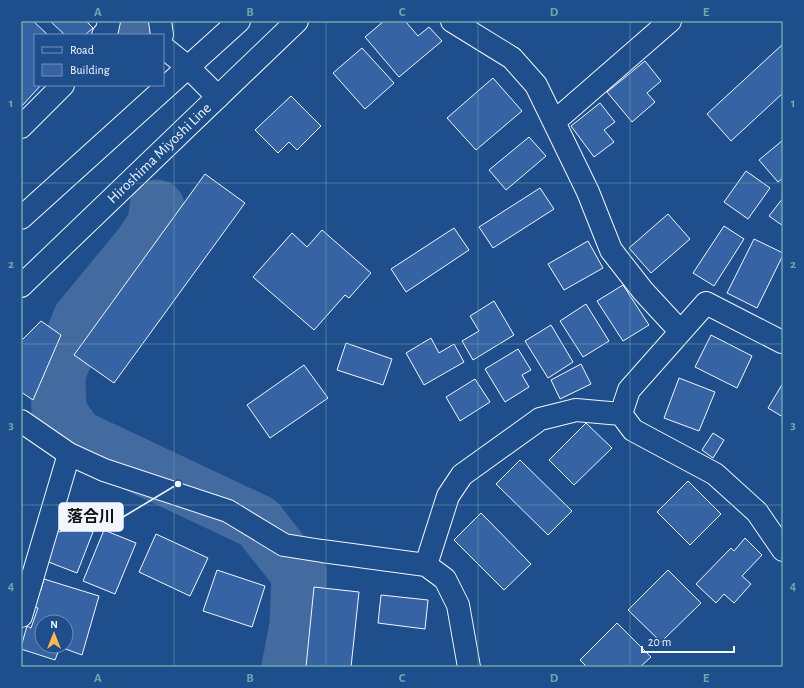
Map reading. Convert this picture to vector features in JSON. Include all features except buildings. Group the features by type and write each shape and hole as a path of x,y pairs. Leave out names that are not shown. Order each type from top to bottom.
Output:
{"street":[{"path":"105,34 107,30 108,21"},
{"path":"160,21 162,34"},
{"path":"21,218 239,21"},
{"name":"Hiroshima Miyoshi Line","path":"21,286 297,21"},
{"path":"452,21 512,58 536,85 588,192 611,250 643,291 680,331"},
{"path":"554,122 670,21"},
{"path":"164,48 188,68 218,97"},
{"path":"21,127 62,86"},
{"path":"621,414 629,390 706,303 782,342 783,341"},
{"path":"426,564 448,496 462,476 540,419 576,410 621,414 633,430 715,474 757,512 783,550"},
{"path":"21,421 69,454 104,470 228,511 284,545 426,564 445,579 458,606 469,667"},
{"path":"21,616 69,454"}],"waterway":[{"path":"130,21 130,34"},
{"path":"157,207 155,224 141,245 80,319 58,374 59,412 77,437 258,522 299,574 297,625 289,667"}],"place":[{"name":"落合川","path":"178,484"}]}
